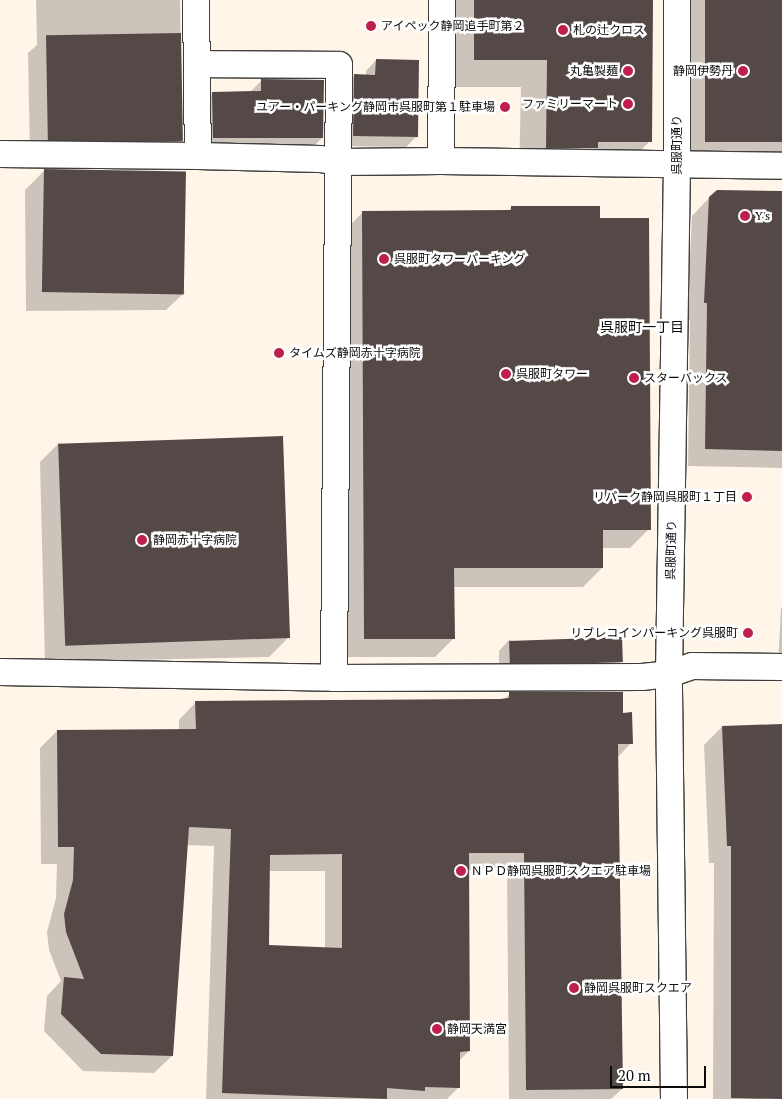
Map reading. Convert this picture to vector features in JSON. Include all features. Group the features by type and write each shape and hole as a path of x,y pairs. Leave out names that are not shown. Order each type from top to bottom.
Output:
{"street":[{"path":"196,0 198,156"},
{"path":"441,161 442,0"},
{"name":"呉服町通り","path":"674,1099 669,674 677,164 677,0"},
{"path":"196,64 339,65 340,162 334,678"},
{"path":"0,154 198,156 320,159 340,162 441,161 782,166"},
{"path":"0,672 334,678 642,677 669,674 692,666 782,667"}],"building":[{"path":"474,0 653,0 652,142 598,142 598,148 546,148 547,60 474,60"},
{"name":"静岡伊勢丹","path":"705,0 782,0 782,142 705,142"},
{"path":"181,33 183,141 48,143 46,35"},
{"path":"376,59 419,60 418,137 353,136 354,74 375,75"},
{"path":"261,79 324,80 323,138 213,138 212,92 261,91"},
{"path":"44,169 186,171 184,294 42,292"},
{"path":"717,190 782,191 782,451 705,449 707,303 704,303 709,197"},
{"name":"呉服町タワー","path":"511,206 600,206 600,218 649,218 651,530 603,530 603,568 454,568 455,639 364,639 362,211 511,210"},
{"path":"283,436 290,638 65,646 58,444"},
{"path":"622,637 623,662 510,666 509,641"},
{"path":"509,692 623,692 623,713 632,712 633,744 618,744 623,1089 526,1090 524,853 469,853 470,1051 460,1052 460,1088 425,1087 425,1091 387,1088 387,1099 222,1093 231,829 189,827 173,1056 101,1054 61,1014 64,977 84,979 66,932 64,914 73,880 74,847 58,847 57,730 196,729 195,701 509,698","holes":["342,854 342,948 269,945 270,855"]},
{"path":"782,724 782,1099 731,1098 731,846 727,846 722,726"}],"place":[{"name":"アイペック静岡追手町第２","path":"371,26"},
{"name":"札の辻クロス","path":"563,30"},
{"name":"丸亀製麺","path":"628,71"},
{"name":"静岡伊勢丹","path":"743,71"},
{"name":"ファミリーマート","path":"628,104"},
{"name":"ユアー・パーキング静岡市呉服町第１駐車場","path":"505,107"},
{"name":"Y's","path":"745,216"},
{"name":"呉服町タワーパーキング","path":"384,259"},
{"name":"タイムズ静岡赤十字病院","path":"279,353"},
{"name":"呉服町タワー","path":"506,374"},
{"name":"スターバックス","path":"634,378"},
{"name":"リパーク静岡呉服町１丁目","path":"747,497"},
{"name":"静岡赤十字病院","path":"142,540"},
{"name":"リブレコインパーキング呉服町","path":"748,633"},
{"name":"ＮＰＤ静岡呉服町スクエア駐車場","path":"461,871"},
{"name":"静岡呉服町スクエア","path":"574,988"},
{"name":"静岡天満宮","path":"437,1029"}],"district":[{"name":"呉服町一丁目","path":"642,327"}]}
